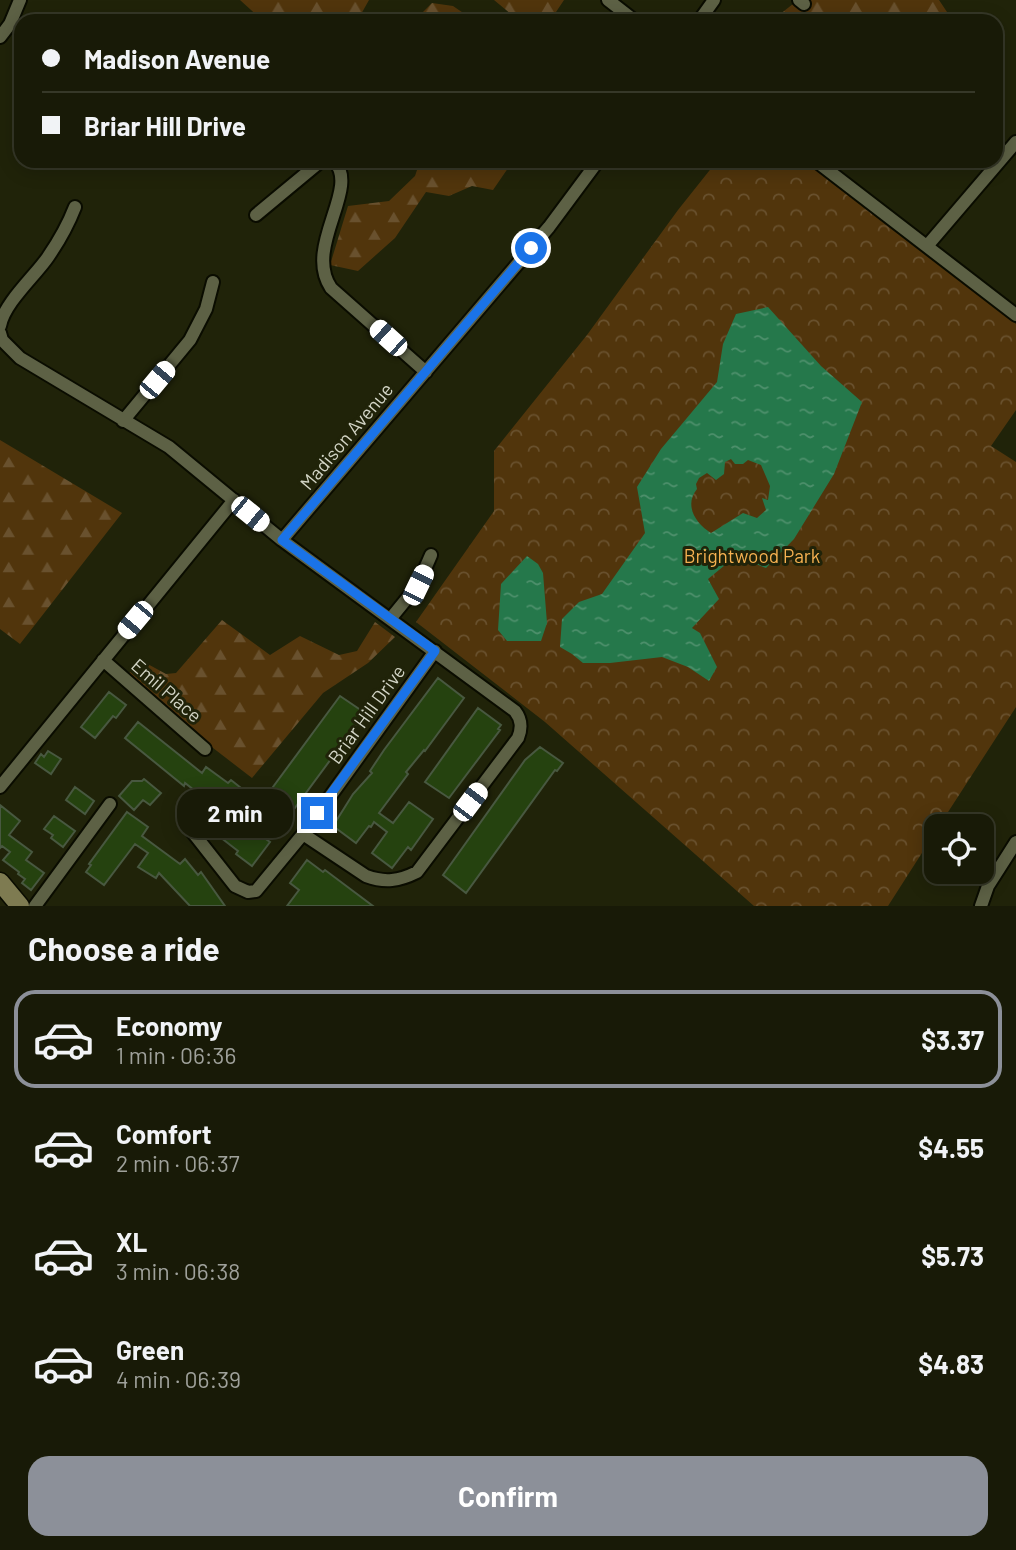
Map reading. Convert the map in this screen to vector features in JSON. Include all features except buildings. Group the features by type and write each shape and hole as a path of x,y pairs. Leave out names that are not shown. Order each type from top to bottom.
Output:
{"street":[{"path":"608,0 626,14"},
{"path":"0,37 14,14"},
{"path":"1003,157 1016,142"},
{"path":"256,215 313,168"},
{"path":"339,168 342,173 340,193 322,262 324,277 331,288 426,372"},
{"name":"Madison Avenue","path":"282,540 549,227 592,168"},
{"path":"825,168 1016,315"},
{"path":"927,246 994,168"},
{"path":"0,326 5,312 64,233 75,207"},
{"path":"124,421 191,340 206,309 213,282"},
{"path":"0,333 2,340 20,358 169,447 282,540 515,711 521,724 518,738 416,872 398,880 366,876 303,834"},
{"path":"0,787 234,500"},
{"path":"391,618 418,585 431,555"},
{"name":"Briar Hill Drive","path":"191,830 235,886 248,892 261,887 303,834 435,651"},
{"name":"Emil Place","path":"103,660 205,748"},
{"path":"35,906 110,804"},
{"path":"981,906 988,886 1016,842"},
{"path":"0,882 20,906"}],"green space":[{"path":"240,0 369,0 361,14 255,14"},
{"path":"494,0 564,0 555,14 511,14"},
{"path":"798,0 939,0 948,14 780,14"},
{"path":"432,3 453,6 465,14 421,14"},
{"path":"418,168 508,168 493,190 472,186 449,196 426,192 395,238 358,271 330,265 348,206 389,201 415,176"},
{"name":"Brightwood Park","path":"711,168 814,168 1016,324 1016,410 991,446 1016,462 1016,707 947,814 924,814 924,850 888,906 754,906 545,722 416,622 494,511 494,451 587,335"},
{"path":"0,440 122,513 20,644 0,629"},
{"path":"222,620 270,655 300,636 339,655 357,651 375,622 395,637 368,663 323,693 252,778 204,741 129,673 144,662 166,674 176,673"}],"water":[{"path":"768,307 821,366 862,402 834,474 794,539 766,568 736,556 708,579 719,599 692,628 700,633 717,667 709,681 688,667 662,657 583,663 560,647 562,619 579,602 602,594 645,533 637,487 661,449 717,382 723,344 736,314","holes":["731,459 735,464 743,464 748,460 761,465 770,486 768,500 762,498 766,510 757,518 743,513 711,533 696,519 691,507 696,484 699,478 707,473 716,480 724,474 725,462"]},
{"path":"527,556 538,564 543,573 547,623 541,641 507,641 498,630 501,584"}],"route":[{"path":"317,813 435,651 282,540 531,248"}]}
